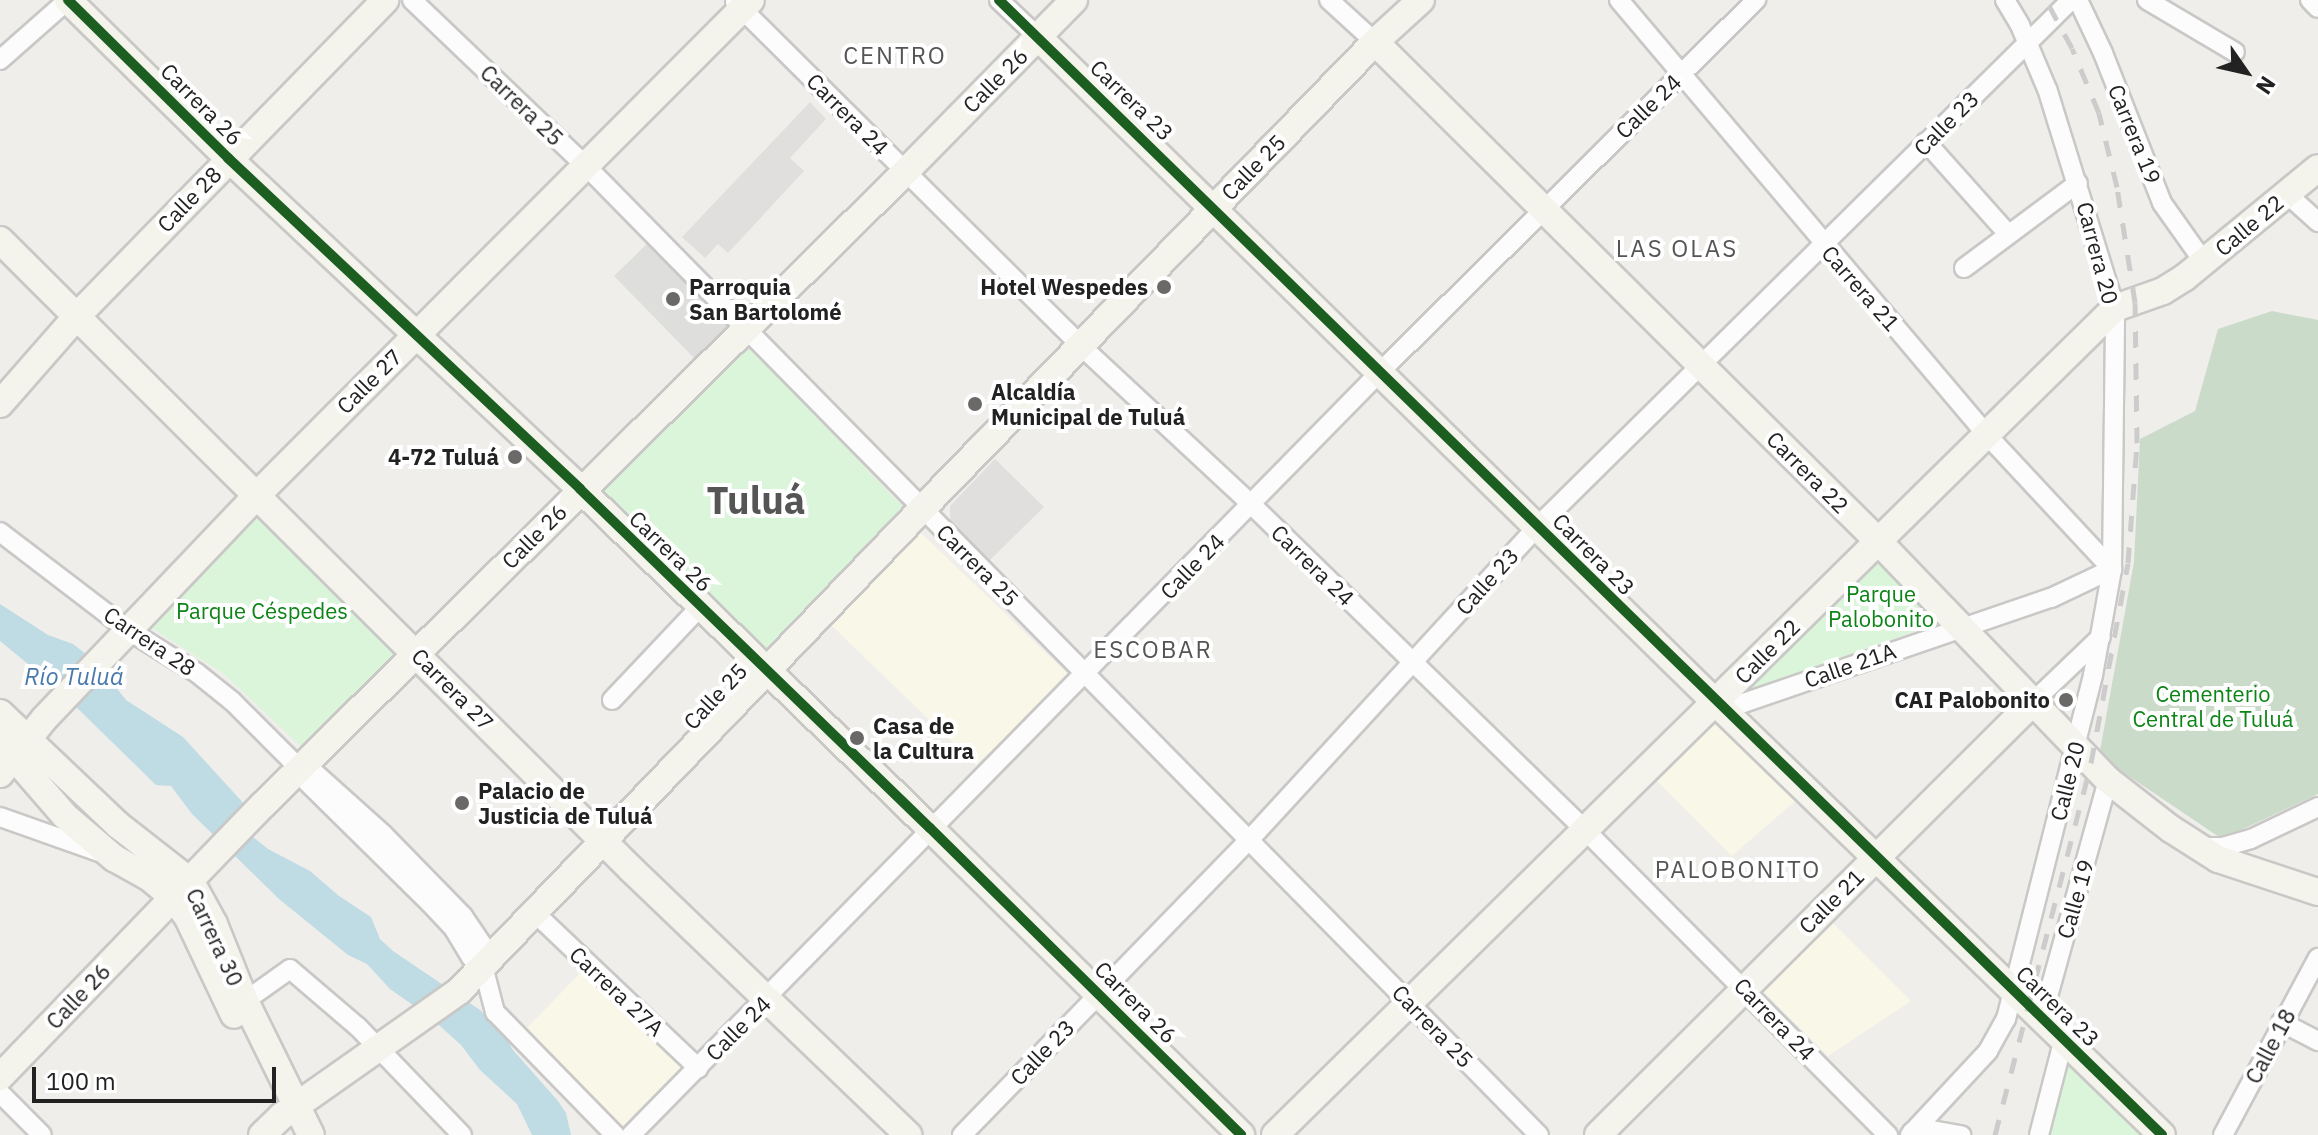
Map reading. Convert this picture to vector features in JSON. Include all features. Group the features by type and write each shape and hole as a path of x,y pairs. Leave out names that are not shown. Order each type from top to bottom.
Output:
{"street":[{"path":"0,60 68,0"},
{"name":"Carrera 26","path":"68,0 228,158 580,489 1241,1135"},
{"name":"Calle 28","path":"0,404 78,315 385,0"},
{"name":"Carrera 25","path":"412,0 586,166 747,328 1086,675 1251,838 1539,1135"},
{"name":"Carrera 23","path":"999,0 2162,1135"},
{"name":"Calle 26","path":"0,1077 183,890 297,766 417,653 580,489 747,328 1074,0"},
{"name":"Carrera 22","path":"1329,0 1878,541 2035,700 2108,780 2196,847 2239,869 2318,892"},
{"name":"Calle 25","path":"262,1135 290,1119 385,1043 459,991 1214,207 1375,42 1421,0"},
{"name":"Carrera 21","path":"1619,0 1986,434 2112,569"},
{"name":"Calle 24","path":"631,1135 930,828 1086,675 1381,371 1756,0"},
{"name":"Carrera 20","path":"2005,0 2028,42 2078,183 2115,308 2112,569"},
{"name":"Calle 23","path":"962,1135 1251,838 1538,526 1699,363 2071,0"},
{"name":"Carrera 19","path":"2078,0 2103,53 2162,203 2204,262"},
{"path":"2147,0 2235,52"},
{"path":"2310,0 2318,8"},
{"name":"Calle 27","path":"10,753 257,495 586,166 742,3"},
{"name":"Carrera 24","path":"742,3 905,172 1081,346 1252,505 1586,831 1888,1135"},
{"path":"1926,142 2008,234"},
{"name":"Calle 22","path":"1275,1135 1586,831 1719,706 1878,541 2115,308 2163,291 2204,262 2318,168"},
{"path":"1964,268 2078,183"},
{"path":"2287,194 2318,222"},
{"name":"Carrera 27","path":"0,240 605,842 908,1135"},
{"name":"Carrera 28","path":"0,532 128,630 214,686 297,766 441,890 483,946 483,966 495,1012 615,1135"},
{"name":"Calle 21A","path":"1719,706 2051,598 2112,569"},
{"name":"Calle 20","path":"1911,1134 1988,1051 2006,1019 2076,747 2101,637 2112,569"},
{"path":"612,700 700,607"},
{"name":"Calle 21","path":"1598,1135 1876,856 2101,637"},
{"name":"Carrera 30","path":"0,713 10,753 65,816 114,858 150,878 183,890"},
{"name":"Carrera 30","path":"10,753 118,825 214,924 290,1119"},
{"name":"Calle 19","path":"2042,1018 2108,780"},
{"path":"2196,847 2223,847 2251,839 2318,807"},
{"path":"0,817 114,858"},
{"name":"Carrera 30","path":"183,890 188,918 290,1119 311,1135"},
{"name":"Carrera 27A","path":"536,914 698,1068"},
{"name":"Calle 18","path":"2223,1135 2318,958"},
{"path":"245,1001 290,969 385,1043 462,1135"},
{"path":"2281,1022 2318,1041"},
{"path":"2039,1135 2064,1038"},
{"path":"0,1093 42,1135"},
{"path":"1911,1134 1926,1129 1961,1135"}],"shaded area":[{"path":"810,102 826,119 790,158 804,171 728,253 718,244 705,258 682,237"},
{"name":"Parroquia San Bartolomé","path":"651,240 732,323 695,359 614,276"},
{"path":"995,459 1044,507 988,562 950,525 950,506"},
{"path":"921,533 1070,676 976,765 831,625"},
{"path":"1716,720 1800,797 1732,856 1655,779"},
{"path":"1831,921 1911,1001 1828,1056 1763,991"},
{"path":"584,969 685,1068 622,1131 522,1033"}],"green space":[{"name":"Cementerio Central de Tuluá","path":"2272,311 2318,320 2318,794 2222,839 2099,756 2134,562 2140,439 2195,411 2218,329"},
{"path":"746,344 903,507 766,655 600,490"},
{"name":"Parque Céspedes","path":"262,507 403,653 305,750 224,674 147,625"},
{"name":"Parque Palobonito","path":"1882,556 1945,620 1736,697"},
{"path":"2067,1064 2146,1135 2049,1135"}],"water":[{"name":"Río Tuluá","path":"0,604 48,635 73,644 96,662 126,700 183,737 246,806 253,837 268,849 310,871 339,896 371,917 380,939 393,951 480,1010 501,1029 513,1050 566,1113 571,1135 532,1135 517,1104 480,1070 461,1045 430,1017 390,989 367,964 348,955 279,899 192,814 171,786 156,785 71,702 60,700 40,674 0,641"}],"railway":[{"path":"1995,1135 2091,763 2128,563 2137,443 2135,302 2117,187 2099,113 2072,48 2046,0"}],"cycle path":[{"path":"68,0 228,158 580,489 1241,1135"},
{"path":"999,0 2162,1135"}],"place":[{"name":"Hotel Wespedes","path":"1164,287"},
{"name":"Parroquia San Bartolomé","path":"673,299"},
{"name":"Alcaldía Municipal de Tuluá","path":"975,404"},
{"name":"4-72 Tuluá","path":"515,457"},
{"name":"CAI Palobonito","path":"2066,700"},
{"name":"Casa de la Cultura","path":"857,738"},
{"name":"Palacio de Justicia de Tuluá","path":"462,803"}],"district":[{"name":"CENTRO","path":"895,56"},
{"name":"LAS OLAS","path":"1677,249"},
{"name":"Tuluá","path":"756,500"},
{"name":"ESCOBAR","path":"1153,650"},
{"name":"PALOBONITO","path":"1738,870"}]}
